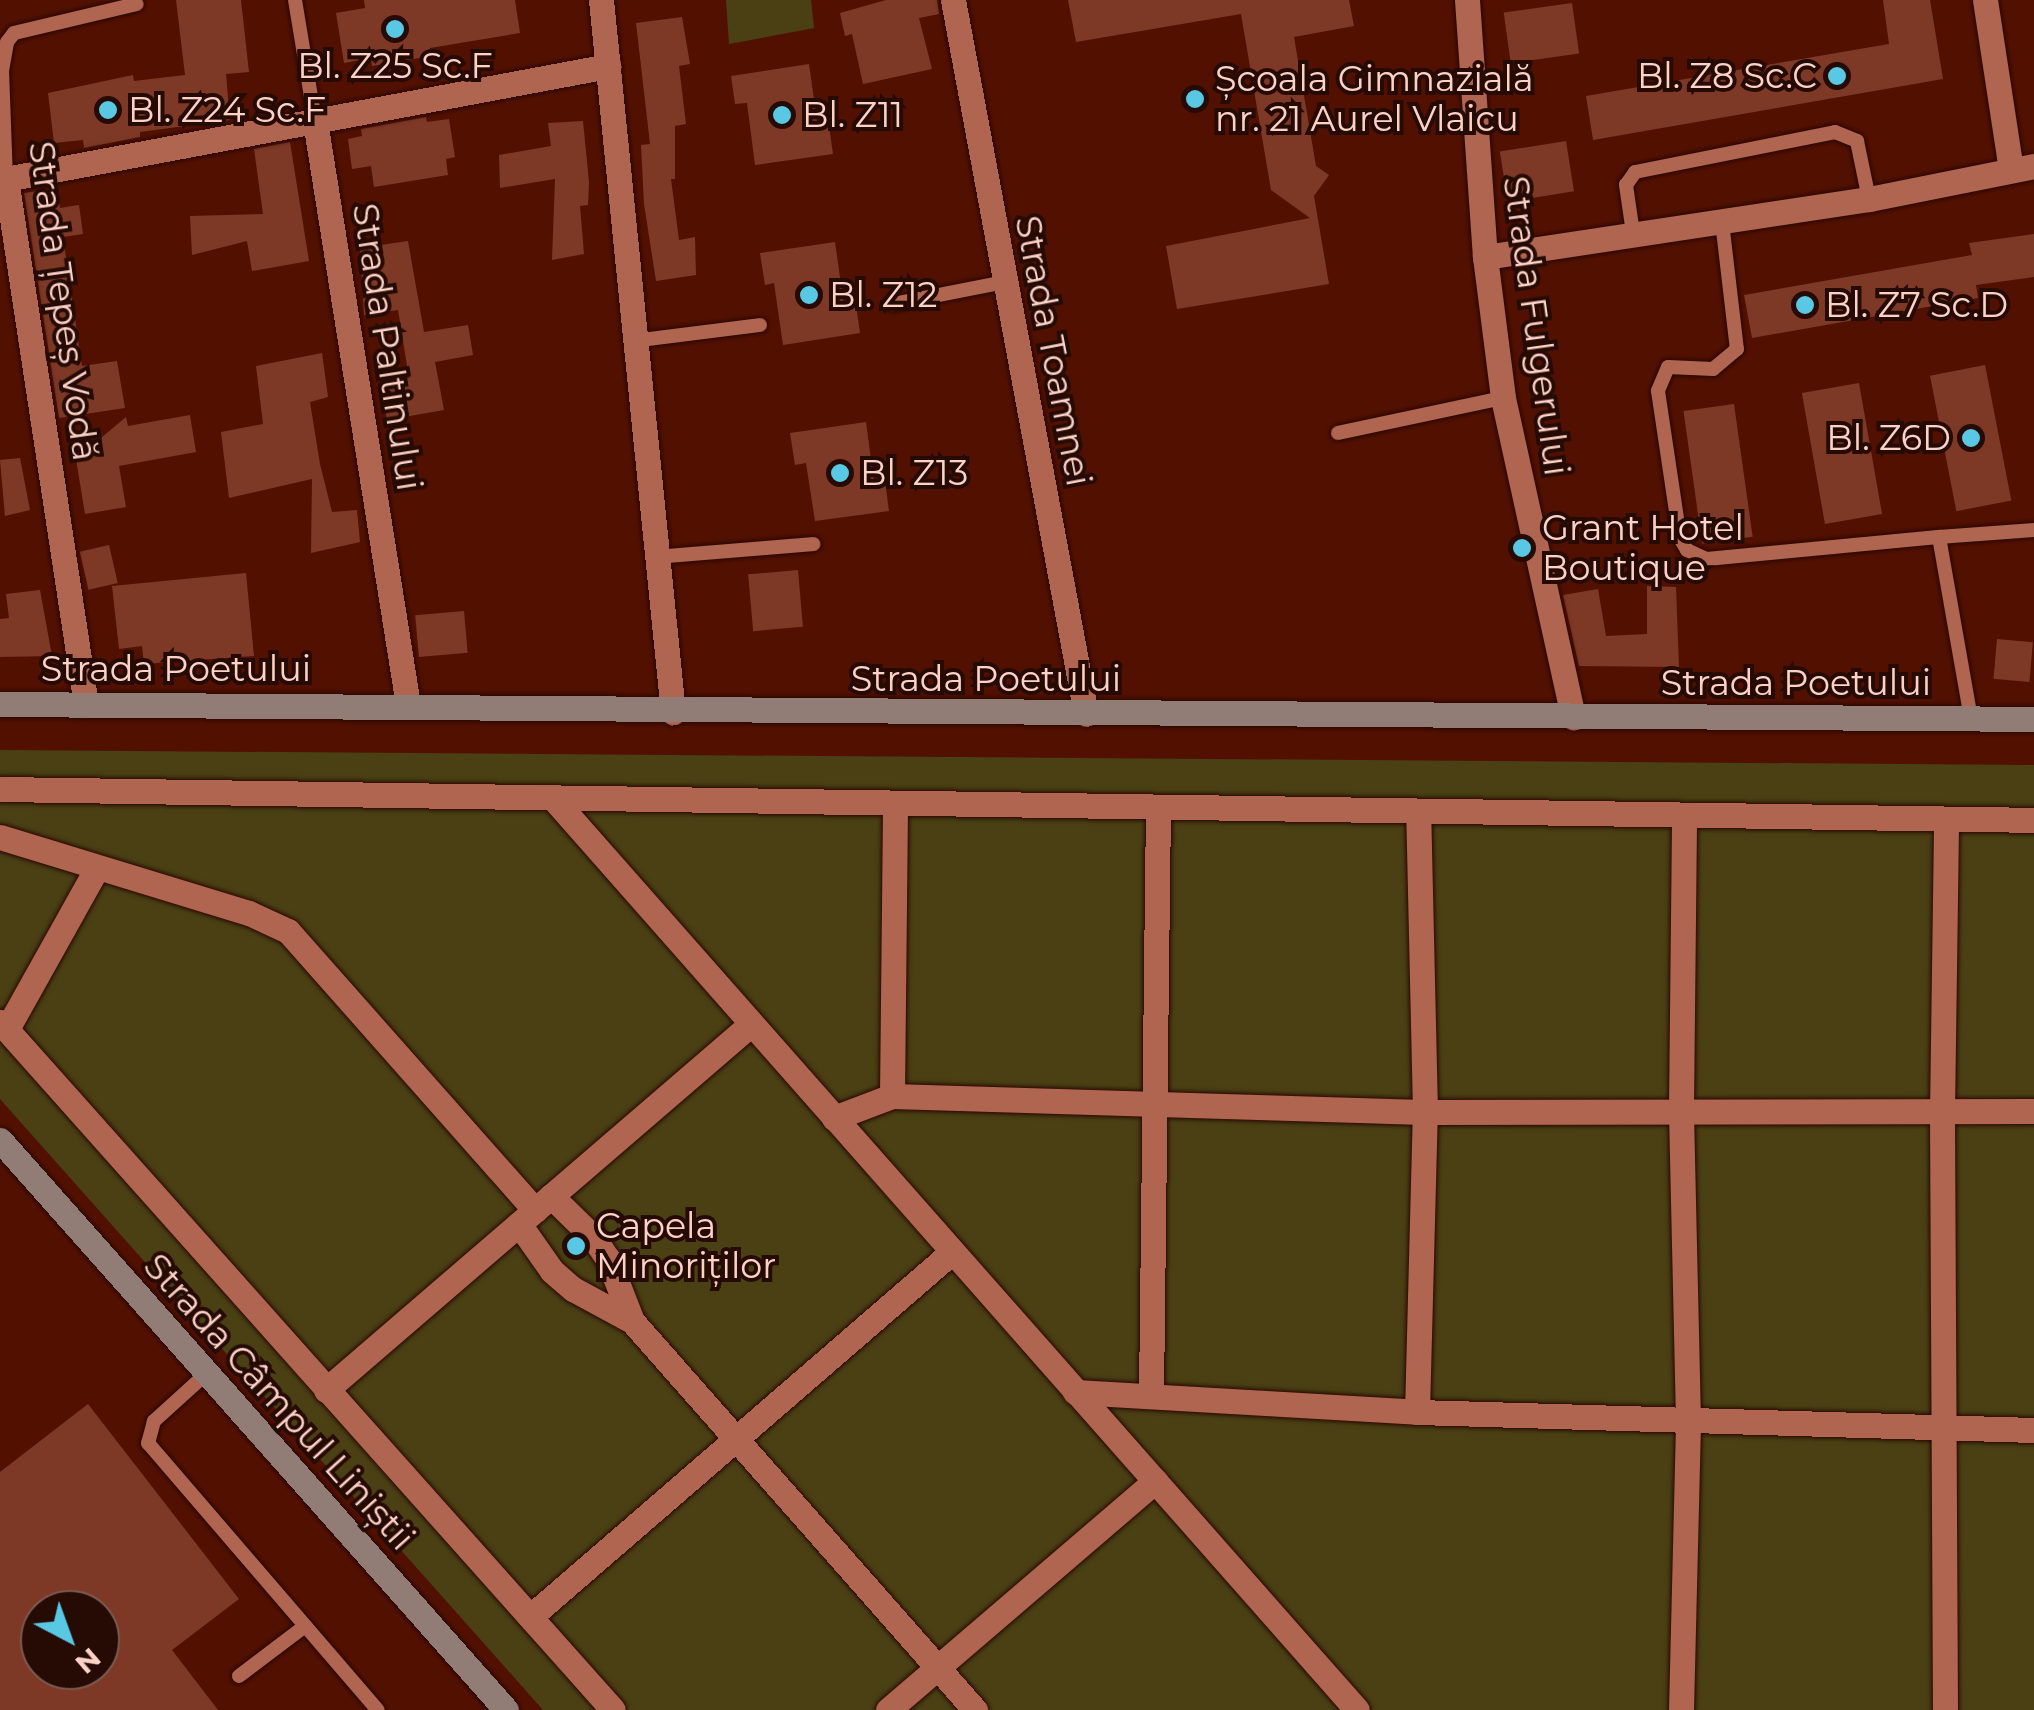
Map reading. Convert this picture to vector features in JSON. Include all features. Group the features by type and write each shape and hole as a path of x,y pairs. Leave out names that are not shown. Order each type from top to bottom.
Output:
{"street":[{"path":"600,0 672,712"},
{"name":"Strada Toamnei","path":"953,0 1086,714"},
{"name":"Strada Fulgerului","path":"1467,0 1485,257 1504,398 1573,717"},
{"path":"1485,257 1870,199 2022,168 1984,0"},
{"path":"3,180 608,66"},
{"name":"Strada Paltinului","path":"315,121 408,705"},
{"name":"Strada Țepeș Vodă","path":"3,180 86,705"},
{"name":"Strada Poetului","path":"0,704 408,705 672,712 2034,719"},
{"path":"0,789 2034,820"},
{"path":"552,797 1355,1710"},
{"path":"892,1096 895,805"},
{"path":"1151,1395 1158,807"},
{"path":"1418,811 1425,1112 1418,1412"},
{"path":"1681,1710 1688,1422 1681,1109 1684,816"},
{"path":"1945,1710 1942,1113 1946,820"},
{"path":"0,837 96,870 249,913 288,931 535,1210 593,1236 608,1259 632,1322 975,1710"},
{"path":"96,870 3,1025 613,1710"},
{"path":"326,1390 750,1025"},
{"path":"834,1118 892,1096 1425,1112 2034,1111"},
{"name":"Strada Câmpul Liniștii","path":"0,1140 506,1710"},
{"path":"535,1210 552,1270 573,1290 632,1322"},
{"path":"530,1617 732,1438 952,1252"},
{"path":"1075,1392 1418,1412 2034,1430"},
{"path":"888,1710 1155,1481"}],"lane":[{"name":"Strada Paltinului","path":"295,0 315,121"},
{"name":"Strada Țepeș Vodă","path":"3,180 2,71 7,42 14,32 137,4"},
{"path":"1633,233 1626,194 1635,172 1835,132 1857,141 1870,199"},
{"path":"1722,222 1737,349 1713,369 1668,367 1658,391 1678,531 1687,550 1706,559 2034,530"},
{"path":"894,304 1005,282"},
{"path":"634,340 760,325"},
{"path":"1338,432 1504,398"},
{"name":"Strada Poetului","path":"1939,536 1971,718"},
{"path":"656,557 814,544"},
{"path":"207,1373 154,1420 148,1443 371,1708"},
{"path":"240,1676 305,1626"}],"shaded area":[{"path":"726,0 811,0 814,28 729,44"},
{"path":"0,750 2034,765 2034,1710 543,1710 0,1099"}],"building":[{"path":"176,0 241,0 249,72 226,74 230,120 140,132 140,137 84,148 83,140 54,143 48,93 133,75 134,81 185,75"},
{"name":"Bl. Z25 Sc.F","path":"364,0 515,0 520,33 430,48 431,56 372,66 371,58 344,63 336,13 365,8"},
{"path":"886,0 937,0 939,14 919,18 932,69 863,84 852,34 845,36 840,13"},
{"path":"1068,0 1349,0 1354,26 1294,37 1316,166 1329,175 1314,196 1329,284 1177,309 1166,246 1310,218 1271,190 1241,14 1076,42"},
{"path":"1883,0 1930,0 1943,79 1593,140 1586,96 1889,44"},
{"path":"1572,3 1579,54 1511,63 1504,13"},
{"path":"682,17 690,64 679,66 686,124 675,126 675,179 671,179 679,240 695,237 696,275 656,281 644,204 641,145 650,144 636,23"},
{"name":"Bl. Z11","path":"809,64 818,128 829,126 833,154 755,165 747,103 735,104 731,76"},
{"path":"426,117 427,122 449,119 455,157 446,159 448,175 374,187 371,166 352,169 348,139 362,136 361,129"},
{"path":"583,121 589,182 588,205 580,206 584,254 552,260 555,179 500,188 499,155 551,146 548,123"},
{"path":"1566,141 1574,191 1508,202 1500,151"},
{"path":"290,142 309,261 252,271 247,241 192,255 190,216 263,214 254,149"},
{"path":"57,188 60,208 79,205 83,234 63,237 82,366 117,361 125,408 59,418 24,193"},
{"path":"2034,234 2034,277 1976,285 1978,298 1752,338 1744,295 1972,255 1969,243"},
{"path":"408,241 424,332 468,325 473,355 435,362 444,410 387,420 380,383 409,378 398,310 364,315 360,248"},
{"name":"Bl. Z12","path":"835,242 844,306 856,305 860,333 783,345 774,283 765,285 760,253"},
{"path":"322,353 328,397 310,402 320,464 332,512 357,510 360,542 311,553 312,479 229,498 221,432 263,424 256,366"},
{"name":"Bl. Z6D","path":"1985,365 2011,500 1956,511 1930,376"},
{"path":"1859,383 1882,514 1825,524 1802,393"},
{"path":"1734,404 1753,537 1702,544 1683,411"},
{"path":"190,415 196,452 119,466 126,507 85,514 76,459 126,417 128,426"},
{"name":"Bl. Z13","path":"866,422 874,482 885,481 889,511 815,521 806,463 795,465 790,433"},
{"path":"20,458 30,510 5,516 0,460"},
{"path":"109,545 118,583 89,590 80,552"},
{"path":"798,570 803,627 753,631 748,574"},
{"path":"246,573 254,656 144,664 142,646 119,649 112,586"},
{"path":"1647,586 1676,587 1679,667 1579,666 1563,595 1598,589 1606,636 1647,634"},
{"path":"40,590 52,656 0,657 0,619 9,618 6,594"},
{"path":"464,611 468,653 419,657 415,615"},
{"path":"1997,639 2033,642 2029,682 1994,679"},
{"path":"88,1404 239,1599 172,1650 218,1710 0,1710 0,1472"}],"place":[{"name":"Bl. Z25 Sc.F","path":"395,29"},
{"name":"Bl. Z8 Sc.C","path":"1837,76"},
{"name":"Școala Gimnazială nr. 21 Aurel Vlaicu","path":"1195,99"},
{"name":"Bl. Z24 Sc.F","path":"108,110"},
{"name":"Bl. Z11","path":"782,115"},
{"name":"Bl. Z12","path":"809,295"},
{"name":"Bl. Z7 Sc.D","path":"1805,305"},
{"name":"Bl. Z6D","path":"1971,438"},
{"name":"Bl. Z13","path":"840,473"},
{"name":"Grant Hotel Boutique","path":"1522,548"},
{"name":"Capela Minoriților","path":"576,1246"}]}
